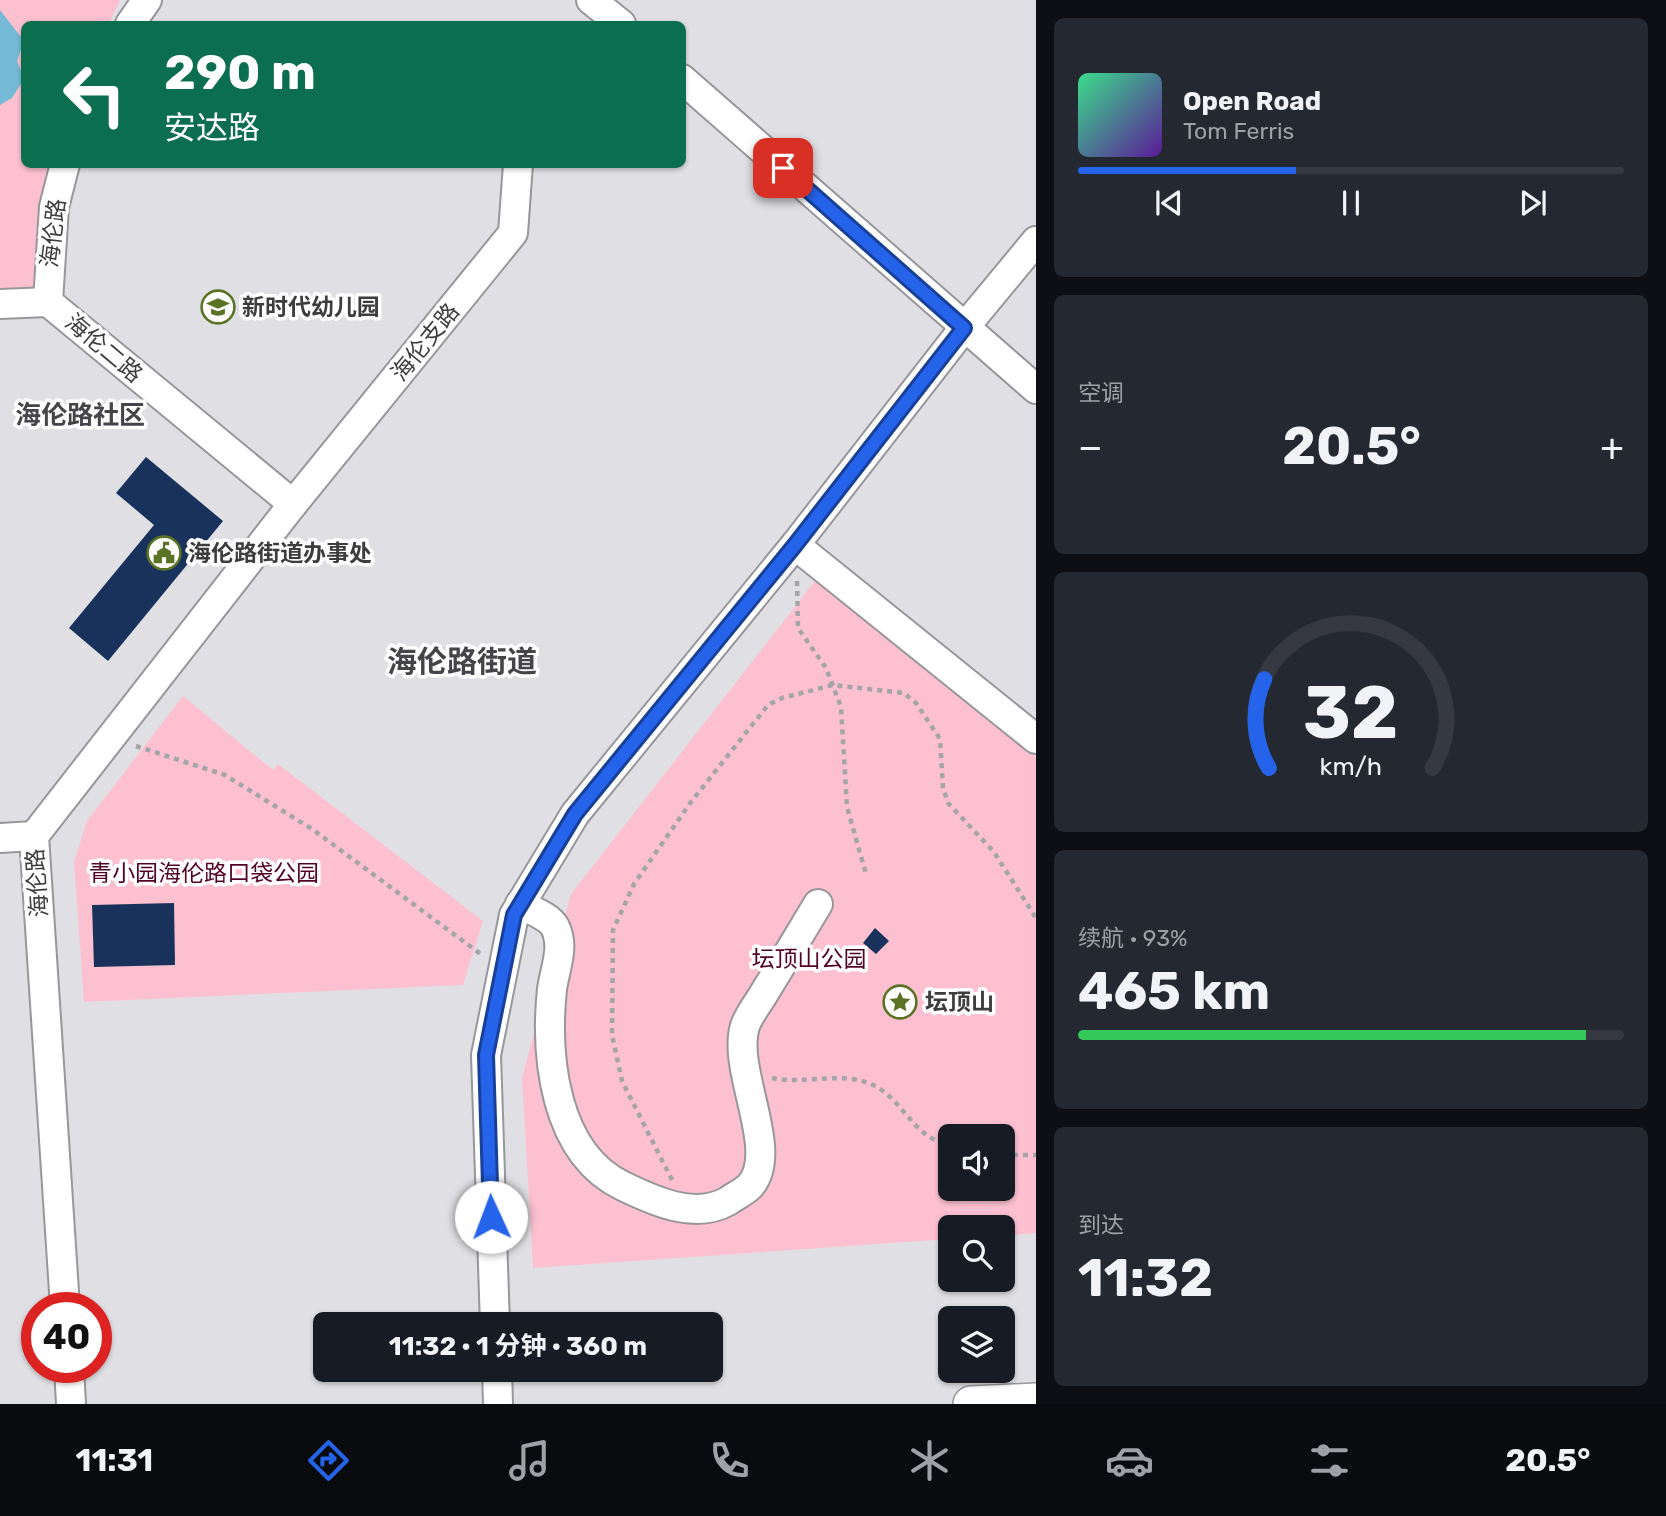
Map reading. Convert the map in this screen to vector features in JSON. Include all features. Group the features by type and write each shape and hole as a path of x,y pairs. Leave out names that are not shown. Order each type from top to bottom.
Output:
{"main road":[{"path":"971,1404 1036,1401"}],"street":[{"path":"132,21 147,0"},
{"path":"591,0 617,21"},
{"path":"686,83 1036,389"},
{"name":"海伦路","path":"48,302 54,207 64,168"},
{"name":"海伦支路","path":"293,504 513,233 518,168"},
{"path":"495,1312 486,1055 514,915 575,814 795,545 964,328 1036,241"},
{"name":"海伦二路","path":"0,303 48,302 293,504"},
{"name":"海伦路","path":"64,1292 34,836 293,504"},
{"path":"795,545 1036,739"},
{"path":"0,838 34,836"},
{"path":"520,904 550,921 560,947 552,989 550,1038 554,1080 564,1115 576,1142 596,1167 617,1183 649,1199 687,1209 720,1205 750,1185 758,1172 760,1142 744,1070 745,1025 818,904"},
{"path":"497,1382 498,1404"},
{"path":"70,1383 71,1404"}],"path":[{"path":"795,545 799,628 826,668 841,707 847,807 866,874"},
{"path":"687,1209 622,1081 612,1035 613,930 634,884 691,802 768,705 782,698 832,685 904,693 916,703 940,739 943,789 948,803 994,852 1036,918"},
{"path":"112,737 225,775 312,829 503,971"},
{"path":"744,1051 770,1078 853,1079 875,1086 926,1137 938,1141"},
{"path":"1015,1155 1036,1154"}],"green space":[{"path":"0,0 120,0 110,21 21,21 21,168 54,168 43,200 33,295 0,293"},
{"name":"坛顶山公园","path":"815,581 1036,757 1036,1233 1015,1235 1015,1215 938,1215 938,1240 533,1268 522,1078 571,894"},
{"name":"青小园海伦路口袋公园","path":"183,696 273,770 278,764 483,921 463,985 84,1002 74,862 87,821"}],"water":[{"path":"0,10 21,37 17,61 21,71 21,84 12,98 0,105"}],"building":[{"path":"146,457 223,521 108,661 69,628 154,525 116,493"},
{"path":"174,903 175,965 94,967 92,905"},
{"path":"875,928 889,941 876,954 863,943"}],"place":[{"name":"新时代幼儿园","path":"218,307"},
{"name":"海伦路街道办事处","path":"164,553"},
{"name":"坛顶山","path":"900,1002"}],"district":[{"name":"海伦路社区","path":"80,415"},
{"name":"海伦路街道","path":"462,662"}],"route":[{"path":"491,1217 486,1055 514,915 575,814 795,545 964,328 783,168"}]}
